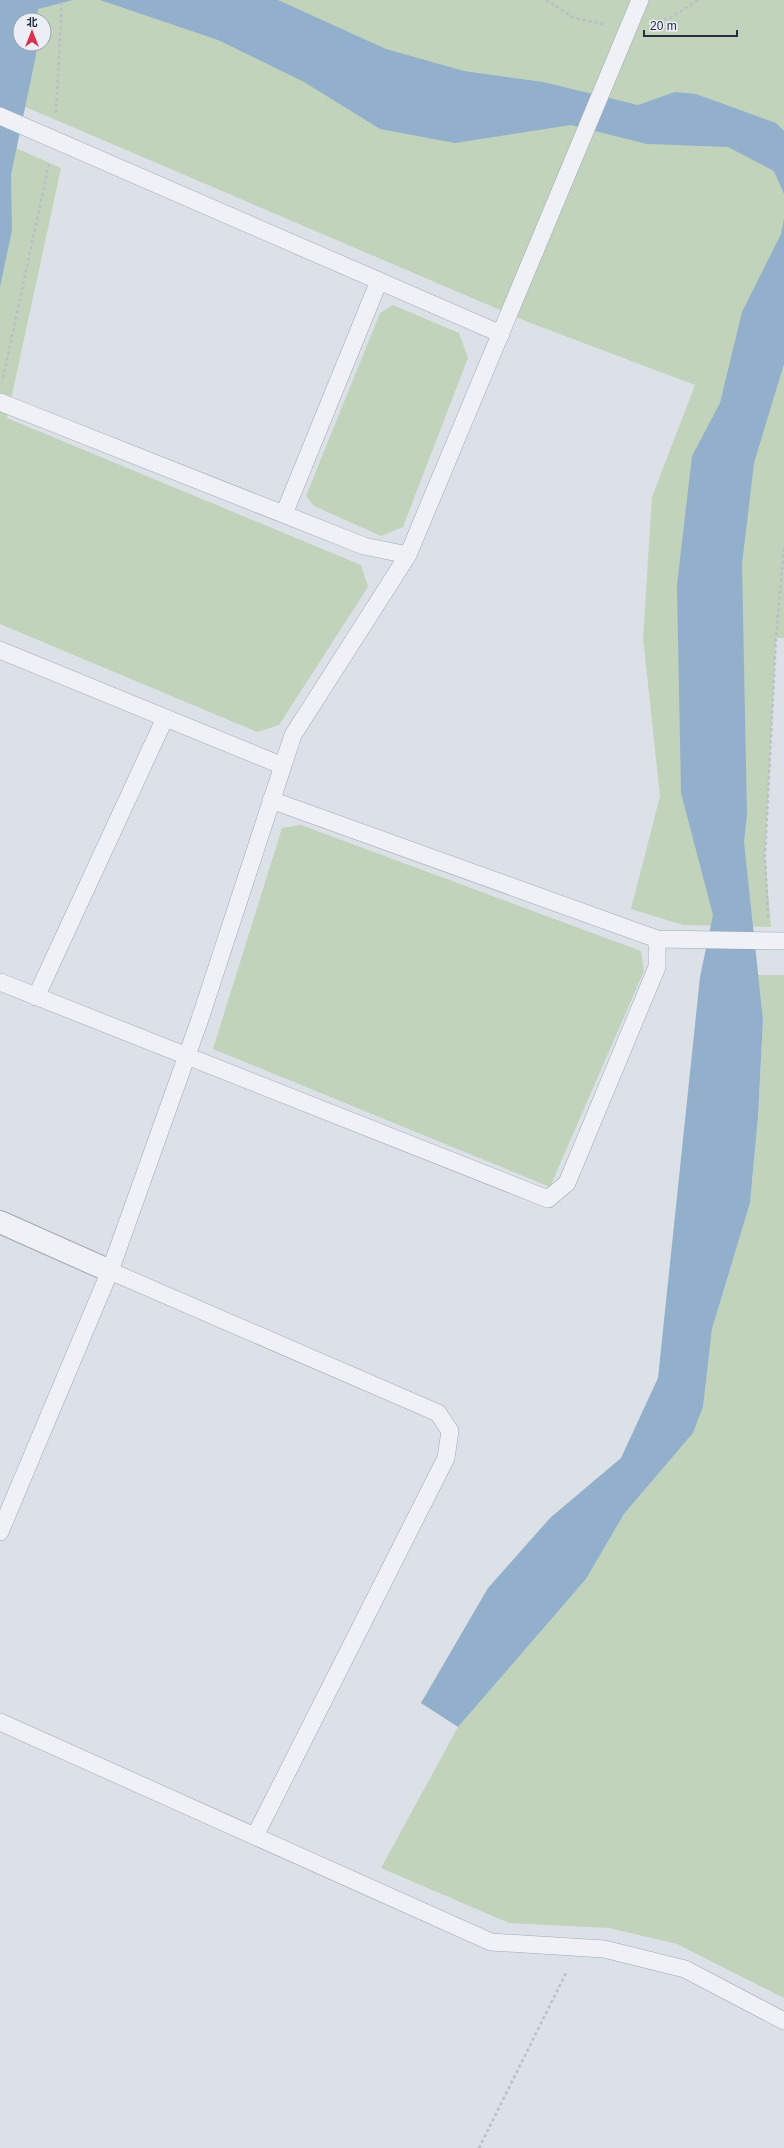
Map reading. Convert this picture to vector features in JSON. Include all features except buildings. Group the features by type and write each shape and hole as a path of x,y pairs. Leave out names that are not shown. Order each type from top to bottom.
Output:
{"street":[{"path":"0,1222 110,1271"}],"lane":[{"path":"0,1532 110,1271 187,1057 293,735 408,555 640,0"},
{"path":"0,116 501,334"},
{"path":"284,514 379,281"},
{"path":"0,402 364,546 408,555"},
{"path":"0,650 283,766"},
{"path":"36,997 166,718"},
{"path":"272,800 657,938 777,941"},
{"path":"0,982 548,1199 568,1183 657,968 657,938"},
{"path":"110,1271 438,1413 450,1431 446,1458 255,1836"},
{"path":"0,1722 492,1942 604,1949 685,1969 784,2021"}],"path":[{"path":"2,385 55,140 62,0"},
{"path":"777,941 765,856 776,637 784,548"},
{"path":"479,2148 578,1947"}],"green space":[{"path":"0,0 784,0 784,638 776,638 765,856 771,927 683,925 631,909 660,796 643,638 652,497 695,385 528,322 0,96"},
{"path":"0,141 61,168 7,418 361,565 368,587 279,725 257,732 0,624"},
{"path":"393,305 459,333 468,358 403,527 381,536 314,506 306,496 380,313"},
{"path":"301,825 641,951 644,971 550,1187 213,1049 282,828"},
{"path":"758,975 784,975 784,1998 677,1944 609,1928 509,1923 381,1868 458,1727 586,1579 624,1514 693,1433 703,1407 712,1329 750,1203 758,1117 763,1020"}],"water":[{"path":"0,0 73,0 38,9 38,12 12,12 12,52 36,52 36,55 11,175 12,230 0,287"},
{"path":"100,0 278,0 386,49 464,71 543,82 638,105 675,92 696,94 776,123 784,131 784,194 774,171 728,147 647,144 571,125 455,143 380,129 304,82 218,40"},
{"path":"784,219 784,364 754,463 742,564 747,815 744,842 763,1020 758,1117 750,1203 712,1329 703,1407 693,1433 624,1514 586,1579 458,1727 421,1703 488,1588 550,1518 621,1458 658,1378 700,977 713,915 681,793 677,585 692,456 720,403 742,312 781,234"}]}
